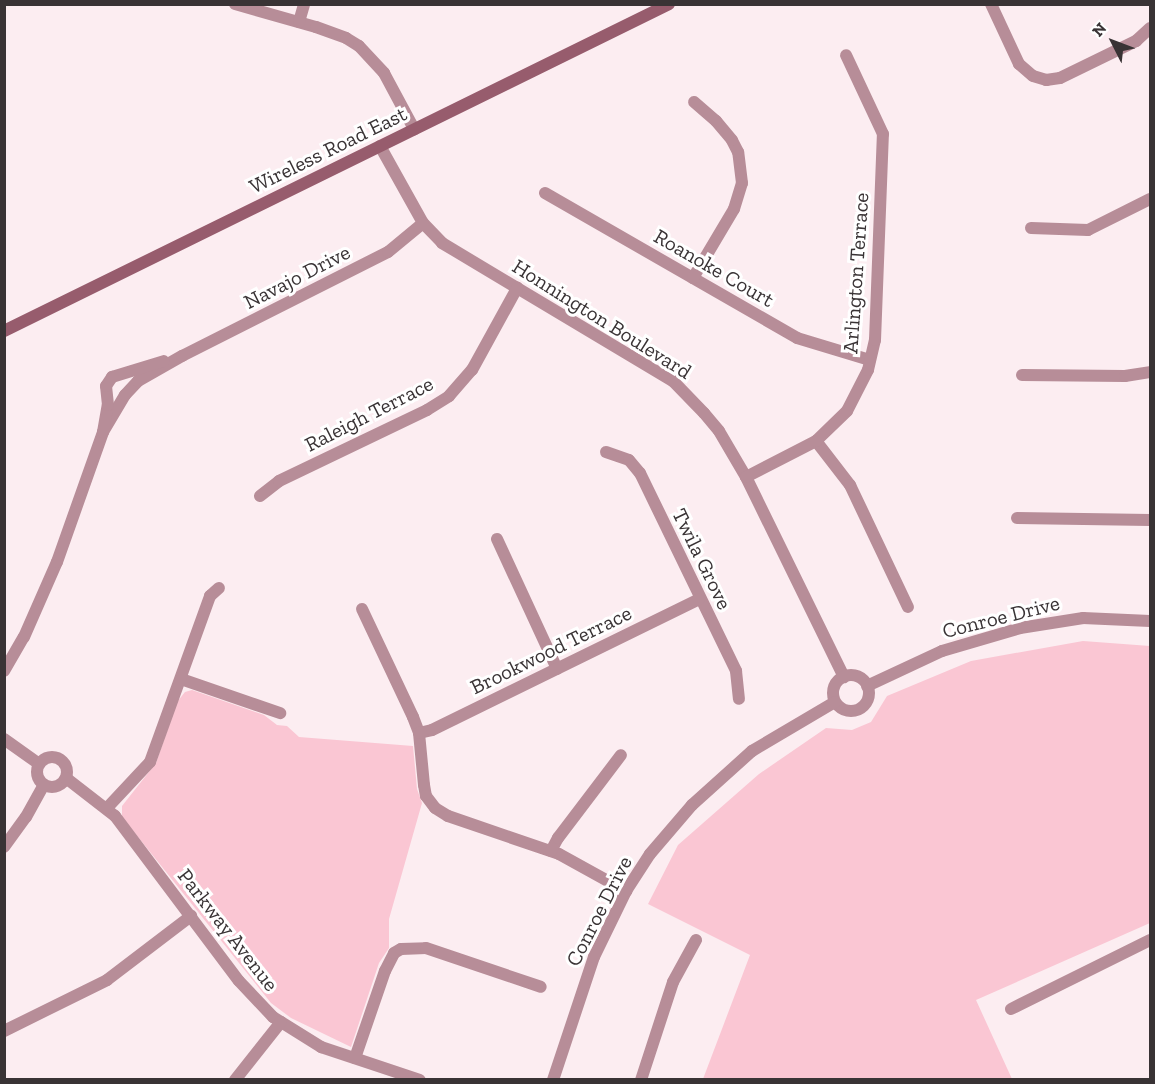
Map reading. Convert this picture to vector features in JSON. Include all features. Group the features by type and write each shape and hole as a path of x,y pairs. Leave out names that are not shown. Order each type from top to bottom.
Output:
{"street":[{"path":"235,4 346,38 371,57 384,73 414,129"},
{"path":"299,22 304,4"},
{"name":"Wireless Road East","path":"4,331 669,4"},
{"path":"991,4 1019,64 1033,76 1046,80 1059,78 1117,50 1136,40 1150,28"},
{"name":"Arlington Terrace","path":"746,477 816,441 847,411 861,387 875,340 883,134 846,55"},
{"path":"693,102 716,121 732,140 738,152 742,183 734,209 693,278"},
{"name":"Honnington Boulevard","path":"380,146 423,223 442,243 463,258 673,381 719,431 746,477 844,677"},
{"name":"Roanoke Court","path":"544,193 797,338 870,360"},
{"path":"1031,228 1088,230 1150,199"},
{"name":"Navajo Drive","path":"103,432 125,394 138,381 182,356 388,252 423,223"},
{"name":"Raleigh Terrace","path":"260,496 279,481 427,410 449,396 472,370 517,288"},
{"name":"Navajo Drive","path":"4,670 24,637 57,562 103,432 108,405 106,386 112,377 182,356"},
{"path":"1022,375 1125,376 1150,372"},
{"path":"816,441 850,485 908,607"},
{"name":"Twila Grove","path":"606,453 629,460 640,473 699,599 736,671 739,699"},
{"path":"1017,518 1150,520"},
{"path":"496,539 556,669"},
{"path":"107,808 150,762 210,596 219,588"},
{"name":"Brookwood Terrace","path":"419,733 432,730 699,599"},
{"path":"362,609 406,698 419,733 426,796 435,808 448,816 551,851 626,891"},
{"name":"Conroe Drive","path":"867,686 942,651 1020,628 1083,618 1150,621"},
{"path":"856,676 867,686 868,698 859,710 845,711 835,702 834,688 844,677 856,676"},
{"path":"181,679 280,713"},
{"name":"Conroe Drive","path":"553,1080 594,957 626,891 650,854 692,805 752,751 835,702"},
{"path":"4,739 39,764"},
{"path":"551,851 558,838 621,755"},
{"path":"51,757 63,761 68,771 66,778 58,786 44,785 37,773 39,764 51,757"},
{"name":"Parkway Avenue","path":"66,778 107,808 249,993 281,1022 321,1047 420,1080"},
{"path":"4,847 26,817 44,785"},
{"path":"4,1031 107,980 191,916"},
{"path":"641,1080 673,982 696,940"},
{"path":"1011,1009 1150,940"},
{"path":"355,1058 385,971 394,953 401,949 426,948 541,987"},
{"path":"235,1080 281,1022"}],"shaded area":[{"path":"1083,641 1150,646 1150,923 976,1000 1012,1079 703,1079 750,955 648,904 678,845 759,774 826,728 852,730 871,722 887,696 971,661"},
{"path":"192,690 264,715 277,725 287,726 299,737 413,746 417,789 422,803 389,919 389,948 379,963 351,1047 291,1018 271,1003 122,817 122,806 156,763 177,702 185,692"}]}
